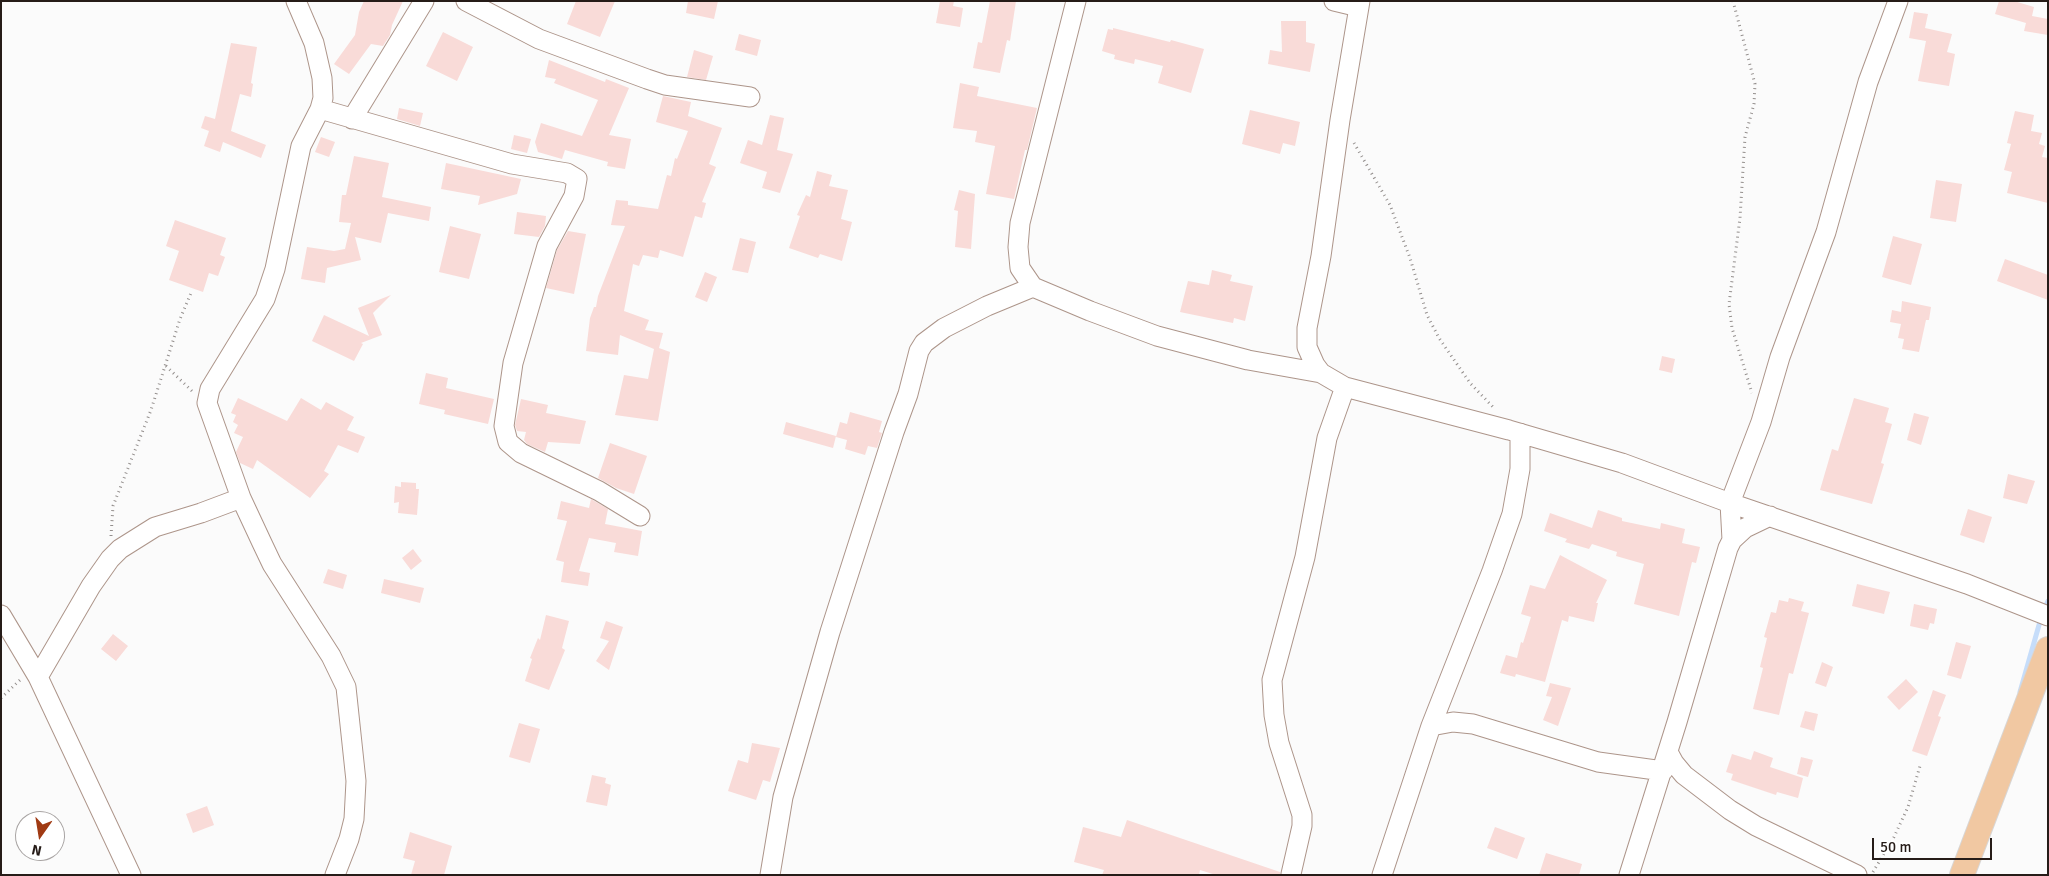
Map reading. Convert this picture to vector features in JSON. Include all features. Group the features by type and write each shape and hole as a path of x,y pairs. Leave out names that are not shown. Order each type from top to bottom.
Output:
{"main road":[{"path":"1962,875 2048,648"}],"street":[{"path":"296,1 317,54 323,90 320,109 301,146 275,269 265,298 210,390 207,403 241,498 272,564 331,656 346,687 356,781 354,819 346,847 334,875"},
{"path":"352,119 424,1"},
{"path":"466,1 539,39 647,79 665,85 750,97"},
{"path":"1076,1 1020,223 1018,247 1020,268 1033,287 1090,312 1157,336 1248,360 1321,373"},
{"path":"1334,1 1359,4 1321,256 1306,328 1307,347 1315,366 1321,373 1345,387 1622,463 1967,584 2048,616"},
{"path":"1634,871 1724,561 1732,540 1730,502 1761,422 1780,357 1826,232 1868,82 1898,1"},
{"path":"320,109 403,131 512,164 567,173 577,179 574,196 547,246 541,264 513,363 504,426 508,442 514,448 599,491 640,516"},
{"path":"770,875 783,797 830,632 908,394 919,351 924,343 944,328 987,306 1033,287"},
{"path":"1291,874 1302,826 1302,815 1279,743 1274,715 1272,680 1305,557 1327,438 1345,387"},
{"path":"1382,875 1432,726 1512,514 1520,469 1514,432"},
{"path":"36,672 110,559 120,549 155,527 241,498"},
{"path":"1732,540 1745,528 1770,516"},
{"path":"1,615 36,672 131,875"},
{"path":"1432,726 1453,722 1472,724 1598,762 1663,771"},
{"path":"1668,752 1684,775 1736,814 1756,826 1857,875"}],"path":[{"path":"1733,1 1755,84 1754,104 1745,137 1740,218 1729,304 1732,328 1752,394"},
{"path":"1340,120 1390,205 1410,258 1427,315 1439,338 1470,383 1514,432"},
{"path":"110,559 113,506 151,410 180,319 191,293"},
{"path":"166,366 182,383 207,403"},
{"path":"1,698 36,672"},
{"path":"1871,875 1894,837 1908,807 1920,766"}],"building":[{"path":"364,1 403,1 392,25 390,35 383,46 371,44 349,74 334,64 355,35 359,12"},
{"path":"576,1 615,1 600,37 567,24"},
{"path":"688,1 718,1 714,19 686,13"},
{"path":"940,1 954,1 953,6 963,8 960,27 936,23"},
{"path":"990,1 1016,1 1010,41 1007,40 1000,73 973,68 978,42 982,43"},
{"path":"1999,1 2014,1 2034,7 2032,16 2048,19 2048,35 2024,31 2026,23 1995,14"},
{"path":"1914,12 1928,14 1925,28 1952,34 1947,52 1955,54 1949,86 1918,81 1926,41 1909,38"},
{"path":"1281,21 1306,21 1306,42 1315,44 1310,72 1268,64 1270,50 1282,52"},
{"path":"1113,28 1204,49 1191,93 1158,83 1163,66 1135,59 1134,64 1114,59 1115,55 1102,51 1108,29 1113,30"},
{"path":"443,32 473,47 457,81 426,66"},
{"path":"739,34 761,40 757,56 735,50"},
{"path":"231,43 257,47 251,83 253,84 251,97 240,94 231,131 266,145 261,158 223,142 220,152 204,146 209,131 201,128 205,116 215,119"},
{"path":"694,50 713,56 706,80 687,77"},
{"path":"549,60 605,82 606,79 629,88 609,135 631,139 625,169 607,166 608,162 565,150 562,159 538,152 535,142 541,123 582,136 598,100 554,83 556,79 545,77"},
{"path":"960,83 979,87 977,96 1037,108 1014,199 986,194 995,146 975,142 977,131 953,128"},
{"path":"663,96 691,102 688,116 722,128 709,164 716,167 702,202 706,203 702,218 695,216 683,257 660,250 658,258 643,255 639,266 633,264 624,311 649,320 645,330 663,333 659,348 670,352 658,421 615,415 624,375 648,379 654,349 620,335 618,355 586,351 590,318 594,307 596,307 598,296 625,226 611,225 616,200 628,201 628,205 658,209 667,175 671,176 675,158 677,159 688,131 656,122"},
{"path":"399,108 423,113 420,126 397,119"},
{"path":"1250,110 1300,122 1295,146 1283,143 1280,154 1242,144"},
{"path":"2015,111 2034,115 2031,131 2042,133 2039,144 2045,146 2042,157 2048,158 2048,203 2007,193 2012,172 2004,170 2011,144 2007,143"},
{"path":"770,115 784,118 777,150 793,154 780,193 762,188 767,172 740,163 748,140 762,145"},
{"path":"514,135 531,139 527,153 511,149"},
{"path":"321,137 335,142 329,157 315,152"},
{"path":"354,156 389,163 382,197 431,207 429,221 388,213 381,243 355,237 361,260 327,268 325,283 301,279 307,247 334,251 345,249 351,223 339,222 342,195 346,195"},
{"path":"446,163 521,179 517,194 478,205 480,196 441,189"},
{"path":"817,171 832,175 829,186 848,190 841,219 852,222 842,261 820,254 818,258 789,248 800,216 797,215 806,195 810,197"},
{"path":"1936,180 1962,184 1956,222 1930,218"},
{"path":"959,190 975,194 971,249 955,247 958,211 954,210"},
{"path":"517,212 546,216 545,226 539,237 514,234"},
{"path":"175,220 226,238 220,255 225,257 218,276 209,273 203,292 169,280 179,251 166,246"},
{"path":"450,226 481,234 469,279 439,272"},
{"path":"568,231 586,234 574,294 546,288 557,250"},
{"path":"1893,236 1922,244 1911,285 1882,277"},
{"path":"740,238 756,242 748,273 732,270"},
{"path":"2005,259 2048,275 2048,300 1997,281"},
{"path":"1212,270 1232,275 1230,281 1253,286 1245,321 1234,318 1233,323 1180,312 1188,281 1209,285"},
{"path":"705,272 717,277 707,302 695,297"},
{"path":"391,295 373,313 382,335 361,343 363,344 354,361 312,341 324,315 369,336 358,308"},
{"path":"1902,301 1931,307 1919,352 1902,349 1904,339 1898,338 1901,324 1890,322 1892,310 1901,312"},
{"path":"1662,356 1675,359 1672,373 1659,370"},
{"path":"426,373 448,378 446,388 494,399 488,424 444,414 445,410 419,404"},
{"path":"238,398 287,421 301,398 321,410 326,402 354,417 347,430 365,437 358,453 338,445 324,471 329,474 310,498 257,460 253,469 240,463 236,452 243,437 234,433 238,425 233,422 236,415 231,413"},
{"path":"1854,398 1889,408 1885,422 1892,424 1881,463 1884,464 1872,504 1820,490 1832,449 1838,451"},
{"path":"521,399 548,405 546,413 586,421 580,444 548,442 545,452 527,444 524,440 526,432 517,431 515,425"},
{"path":"850,412 882,421 879,432 882,433 877,448 868,446 865,455 845,449 847,440 836,437 840,422 847,424"},
{"path":"1914,413 1929,417 1921,445 1907,440"},
{"path":"786,422 836,436 833,448 783,434"},
{"path":"610,443 647,456 634,494 616,488 598,478"},
{"path":"2008,474 2035,481 2027,504 2003,498"},
{"path":"401,482 416,483 416,489 419,489 417,515 398,513 399,502 394,503 395,486 401,487"},
{"path":"591,499 608,509 605,524 642,531 638,556 614,552 616,543 589,538 579,571 590,573 588,586 561,582 564,562 556,560 567,521 557,519 561,501 589,508"},
{"path":"1968,509 1992,517 1984,543 1960,535"},
{"path":"1598,510 1622,518 1622,521 1660,529 1661,523 1685,529 1682,543 1700,547 1696,563 1692,562 1679,616 1634,604 1644,564 1616,556 1617,552 1592,544 1589,549 1565,542 1567,539 1544,531 1550,513 1592,528"},
{"path":"413,549 422,561 411,570 402,558"},
{"path":"1560,555 1607,580 1596,603 1598,603 1594,622 1569,616 1568,622 1562,620 1545,682 1516,674 1515,677 1500,673 1506,655 1517,658 1521,642 1523,643 1531,617 1521,614 1530,585 1545,589"},
{"path":"328,569 347,575 343,589 323,583"},
{"path":"384,579 424,588 420,603 381,593"},
{"path":"1857,584 1890,592 1884,614 1852,606"},
{"path":"1789,598 1804,602 1801,611 1809,613 1793,674 1789,673 1779,715 1753,709 1763,668 1760,667 1767,638 1764,637 1771,612 1776,613 1779,600 1788,602"},
{"path":"1914,604 1937,609 1934,624 1930,623 1928,630 1910,626"},
{"path":"546,615 569,621 562,648 565,650 549,690 525,681 532,659 530,658 538,638 540,640"},
{"path":"606,621 623,627 609,670 596,661 609,641 600,638"},
{"path":"113,634 128,646 116,661 101,649"},
{"path":"1956,642 1971,646 1961,679 1947,675"},
{"path":"1822,662 1833,667 1826,687 1815,683"},
{"path":"1906,679 1918,692 1899,710 1887,697"},
{"path":"1550,683 1571,688 1558,726 1543,720 1552,697 1546,696"},
{"path":"1933,690 1946,695 1938,716 1941,717 1927,756 1912,751"},
{"path":"1805,711 1818,714 1814,731 1800,727"},
{"path":"519,723 540,729 530,763 509,757"},
{"path":"752,743 780,748 770,782 763,780 756,800 728,791 738,760 748,763"},
{"path":"1754,751 1773,758 1770,767 1803,778 1798,798 1777,792 1776,795 1731,780 1733,774 1726,772 1732,754 1751,760"},
{"path":"1801,757 1813,760 1808,777 1797,774"},
{"path":"592,775 606,778 605,783 611,785 607,806 586,802"},
{"path":"207,806 214,825 193,833 186,814"},
{"path":"1127,820 1280,872 1280,875 1216,875 1200,870 1199,875 1102,875 1104,870 1074,862 1083,827 1121,837"},
{"path":"1495,827 1525,838 1517,859 1487,848"},
{"path":"410,832 452,846 444,875 411,875 415,861 403,858"},
{"path":"1546,853 1582,864 1579,875 1539,875"}],"waterway":[{"path":"2044,610 2048,601"},
{"path":"2020,692 2041,618"}]}
